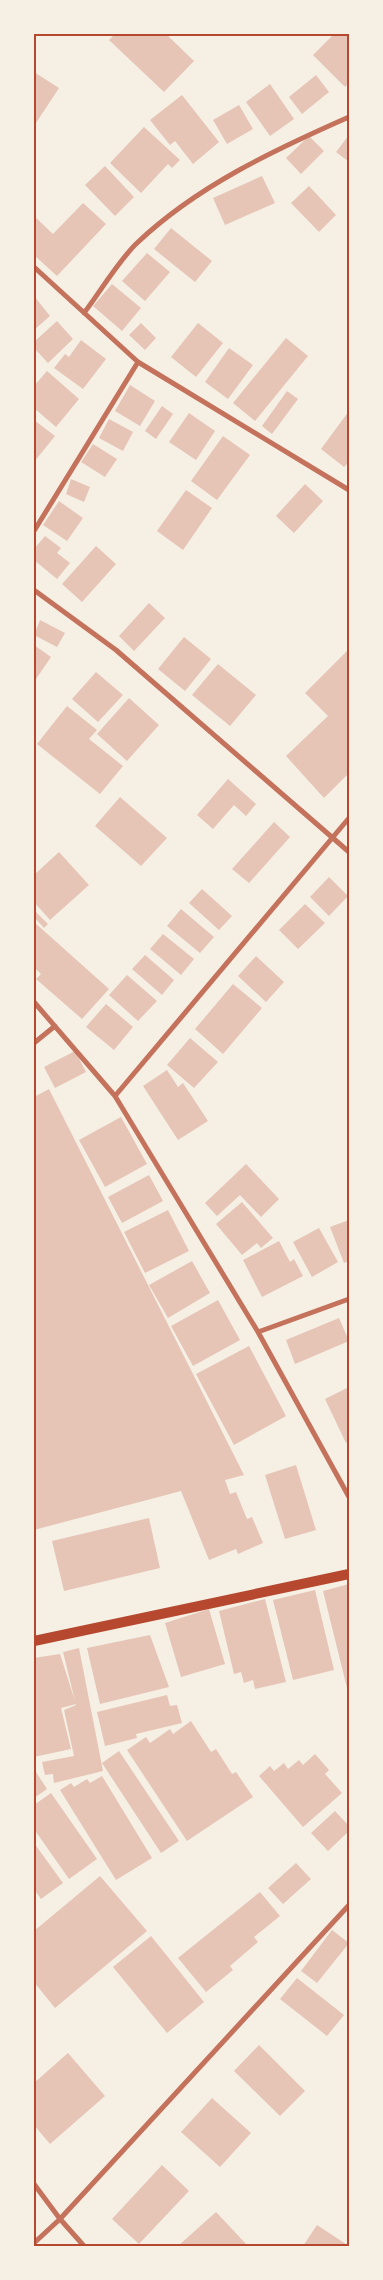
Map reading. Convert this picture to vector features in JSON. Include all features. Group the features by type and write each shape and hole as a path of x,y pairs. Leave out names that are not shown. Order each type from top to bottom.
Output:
{"main road":[{"path":"34,1641 349,1574"}],"street":[{"path":"84,313 136,244 196,195 282,146 349,117"},
{"path":"34,268 138,362 349,490"},
{"path":"34,531 138,362"},
{"path":"34,590 116,650 349,852"},
{"path":"115,1096 349,818"},
{"path":"34,1002 115,1096 258,1332 349,1497"},
{"path":"34,1043 55,1026"},
{"path":"258,1332 349,1299"},
{"path":"34,2243 60,2219 349,1905"},
{"path":"34,2184 60,2219 84,2246"}],"building":[{"path":"115,34 166,34 194,61 164,92 109,40"},
{"path":"334,34 349,34 349,83 345,87 313,55"},
{"path":"34,72 59,88 34,126"},
{"path":"316,75 329,92 302,114 289,97"},
{"path":"270,84 294,119 270,136 246,102"},
{"path":"182,95 219,142 193,164 175,141 170,145 150,120"},
{"path":"239,105 253,129 227,144 213,120"},
{"path":"144,127 180,160 172,168 168,164 141,193 110,163"},
{"path":"349,135 349,162 336,152"},
{"path":"309,136 324,151 301,174 286,158"},
{"path":"105,166 134,197 115,216 85,185"},
{"path":"262,176 275,203 225,225 213,198"},
{"path":"309,186 336,215 319,232 291,203"},
{"path":"83,203 106,224 57,276 34,255 34,216 53,234"},
{"path":"171,228 212,261 195,282 154,249"},
{"path":"147,253 170,272 145,301 122,281"},
{"path":"112,284 141,308 122,331 93,306"},
{"path":"34,296 50,316 34,330"},
{"path":"57,321 73,339 48,363 34,348 34,342"},
{"path":"141,323 156,338 145,350 129,335"},
{"path":"198,323 223,343 196,377 171,357"},
{"path":"286,338 308,356 255,421 233,403"},
{"path":"81,340 106,359 83,389 54,368 65,354 69,357"},
{"path":"229,348 253,365 228,399 205,382"},
{"path":"47,371 79,399 56,427 34,408 34,386"},
{"path":"130,385 155,401 140,426 115,411"},
{"path":"287,391 298,399 272,434 262,426"},
{"path":"162,406 173,414 156,439 145,431"},
{"path":"349,411 349,462 344,467 321,449"},
{"path":"189,413 215,431 196,460 169,442"},
{"path":"109,419 133,432 123,451 99,438"},
{"path":"34,420 55,436 34,462"},
{"path":"223,436 250,455 217,500 191,481"},
{"path":"93,444 117,459 105,477 81,462"},
{"path":"71,479 90,487 84,502 66,494"},
{"path":"305,484 323,501 294,533 276,516"},
{"path":"186,490 212,508 183,550 157,531"},
{"path":"59,501 83,518 67,541 43,525"},
{"path":"45,536 61,548 57,553 70,563 57,579 34,560 34,549"},
{"path":"96,546 116,564 82,602 62,584"},
{"path":"149,603 165,618 134,651 119,636"},
{"path":"40,620 65,633 57,647 34,635"},
{"path":"184,637 211,659 185,691 158,669"},
{"path":"34,645 51,657 34,682"},
{"path":"349,649 349,773 324,798 286,756 328,716 305,693"},
{"path":"218,664 256,695 230,726 192,695"},
{"path":"96,672 123,695 98,722 72,699"},
{"path":"129,698 159,725 127,761 97,734"},
{"path":"67,706 97,730 89,739 123,766 100,794 37,744"},
{"path":"228,779 256,804 246,816 234,805 213,829 197,815"},
{"path":"120,797 167,838 141,866 95,826"},
{"path":"274,822 290,837 249,883 232,869"},
{"path":"59,852 89,885 50,920 34,902 34,875"},
{"path":"329,877 348,896 329,916 310,897"},
{"path":"202,889 232,916 219,930 189,903"},
{"path":"305,904 325,923 298,949 279,930"},
{"path":"181,909 214,937 200,953 167,926"},
{"path":"34,910 48,924 44,928 34,917"},
{"path":"34,922 109,989 82,1019 36,979 41,974 34,967"},
{"path":"163,934 194,959 181,975 150,949"},
{"path":"145,955 174,980 162,995 132,969"},
{"path":"256,956 284,982 266,1002 238,976"},
{"path":"127,975 157,1001 138,1021 109,995"},
{"path":"233,984 262,1008 223,1054 195,1029"},
{"path":"106,1004 133,1027 114,1050 86,1027"},
{"path":"190,1038 218,1062 194,1088 167,1065"},
{"path":"75,1051 86,1072 55,1088 44,1067"},
{"path":"167,1070 178,1087 183,1083 208,1121 178,1140 143,1086"},
{"path":"49,1089 244,1475 225,1480 230,1494 236,1492 247,1519 252,1517 263,1543 238,1554 236,1549 209,1560 181,1491 34,1530 34,1097"},
{"path":"121,1117 147,1164 105,1187 79,1140"},
{"path":"246,1164 279,1199 261,1217 240,1195 217,1216 205,1203"},
{"path":"149,1175 163,1201 122,1223 108,1197"},
{"path":"242,1202 273,1238 261,1248 257,1243 242,1255 216,1224"},
{"path":"168,1210 189,1251 145,1273 124,1232"},
{"path":"349,1220 349,1261 344,1263 330,1227"},
{"path":"319,1228 338,1262 312,1277 293,1242"},
{"path":"279,1241 290,1262 294,1259 303,1276 262,1297 243,1260"},
{"path":"192,1261 210,1293 168,1318 149,1285"},
{"path":"218,1300 240,1340 193,1366 171,1326"},
{"path":"339,1318 349,1341 295,1364 286,1340"},
{"path":"249,1346 286,1416 234,1445 196,1374"},
{"path":"349,1387 349,1441 346,1443 325,1399"},
{"path":"296,1465 316,1530 285,1539 265,1475"},
{"path":"149,1518 160,1568 64,1591 52,1541"},
{"path":"349,1584 349,1696 323,1591"},
{"path":"315,1590 334,1670 293,1680 273,1600"},
{"path":"265,1599 286,1682 255,1689 253,1680 244,1683 241,1672 234,1674 219,1611"},
{"path":"209,1609 225,1664 181,1677 165,1623"},
{"path":"150,1635 169,1687 100,1704 87,1648"},
{"path":"79,1648 103,1771 54,1783 53,1774 45,1775 42,1762 74,1756 64,1710 76,1705 63,1652"},
{"path":"60,1654 76,1704 61,1708 71,1749 34,1757 34,1658"},
{"path":"167,1695 170,1706 177,1705 182,1723 136,1734 137,1738 105,1746 97,1712"},
{"path":"191,1721 211,1752 216,1749 232,1774 236,1772 253,1797 187,1841 127,1750 146,1737 150,1743 170,1729 173,1734"},
{"path":"119,1751 179,1841 161,1853 102,1763"},
{"path":"315,1754 329,1770 325,1774 342,1793 303,1827 259,1776 270,1766 274,1771 284,1763 288,1769 299,1760 303,1765"},
{"path":"36,1772 47,1789 34,1798 34,1773"},
{"path":"102,1776 152,1858 116,1880 60,1790 71,1783 74,1787 87,1779 90,1783"},
{"path":"51,1793 97,1859 69,1879 34,1829 34,1805"},
{"path":"335,1811 349,1826 349,1831 328,1851 311,1833"},
{"path":"34,1843 63,1883 41,1899 34,1889"},
{"path":"296,1863 311,1879 283,1904 268,1888"},
{"path":"100,1876 147,1931 55,2008 34,1982 34,1931"},
{"path":"260,1892 280,1916 254,1937 258,1942 230,1966 233,1970 206,1992 178,1958"},
{"path":"332,1930 349,1943 317,1983 301,1971"},
{"path":"151,1936 204,2002 167,2033 113,1967"},
{"path":"297,1978 344,2015 327,2036 280,1999"},
{"path":"259,2045 305,2091 280,2116 234,2071"},
{"path":"68,2053 105,2096 50,2144 34,2125 34,2083"},
{"path":"212,2098 251,2133 220,2167 181,2132"},
{"path":"162,2165 189,2191 139,2244 112,2219"},
{"path":"216,2212 248,2246 178,2246"},
{"path":"317,2225 349,2246 303,2246"}]}
